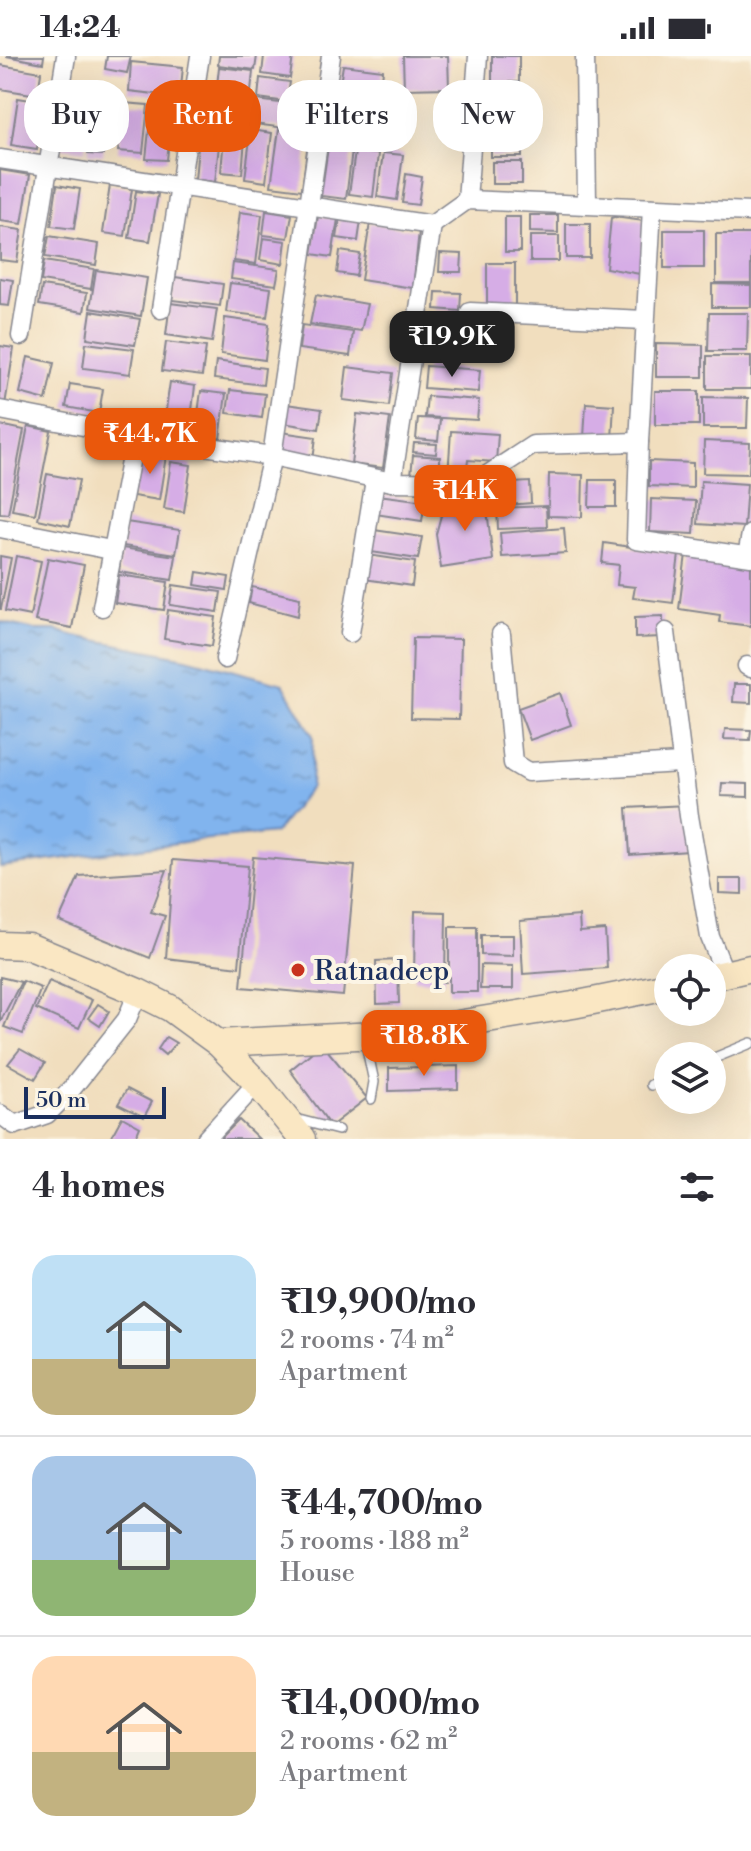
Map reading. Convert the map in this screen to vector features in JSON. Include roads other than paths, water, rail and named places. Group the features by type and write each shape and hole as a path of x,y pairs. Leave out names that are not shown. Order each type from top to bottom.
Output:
{"main road":[{"path":"0,945 28,946 170,1008 218,1043 257,1083 302,1139"},
{"path":"726,974 751,968"},
{"path":"218,1043 396,1034 654,989"}],"street":[{"path":"21,336 66,56"},
{"path":"161,309 200,56"},
{"path":"225,659 272,456 331,56"},
{"path":"467,200 478,56"},
{"path":"585,56 587,203"},
{"path":"0,159 432,225"},
{"path":"350,633 384,481 432,225 467,200 751,212"},
{"path":"652,208 636,540 749,557 751,534"},
{"path":"470,312 645,320"},
{"path":"0,410 135,436 272,456 384,481 475,483 533,445 639,442"},
{"path":"102,607 135,436"},
{"path":"0,528 111,550"},
{"path":"666,632 680,763 713,954"},
{"path":"501,634 513,763 528,772 680,763"},
{"path":"0,1114 15,1125 47,1114 70,1091 127,1019 138,992"},
{"path":"206,1139 257,1083"}],"lane":[{"path":"364,1036 374,1082 371,1099"},
{"path":"726,1053 751,1043"},
{"path":"283,1115 338,1130"}],"water":[{"path":"0,622 35,630 56,630 186,658 283,684 313,736 311,787 275,833 0,867"}],"place":[{"name":"Ratnadeep","path":"298,970"}]}
